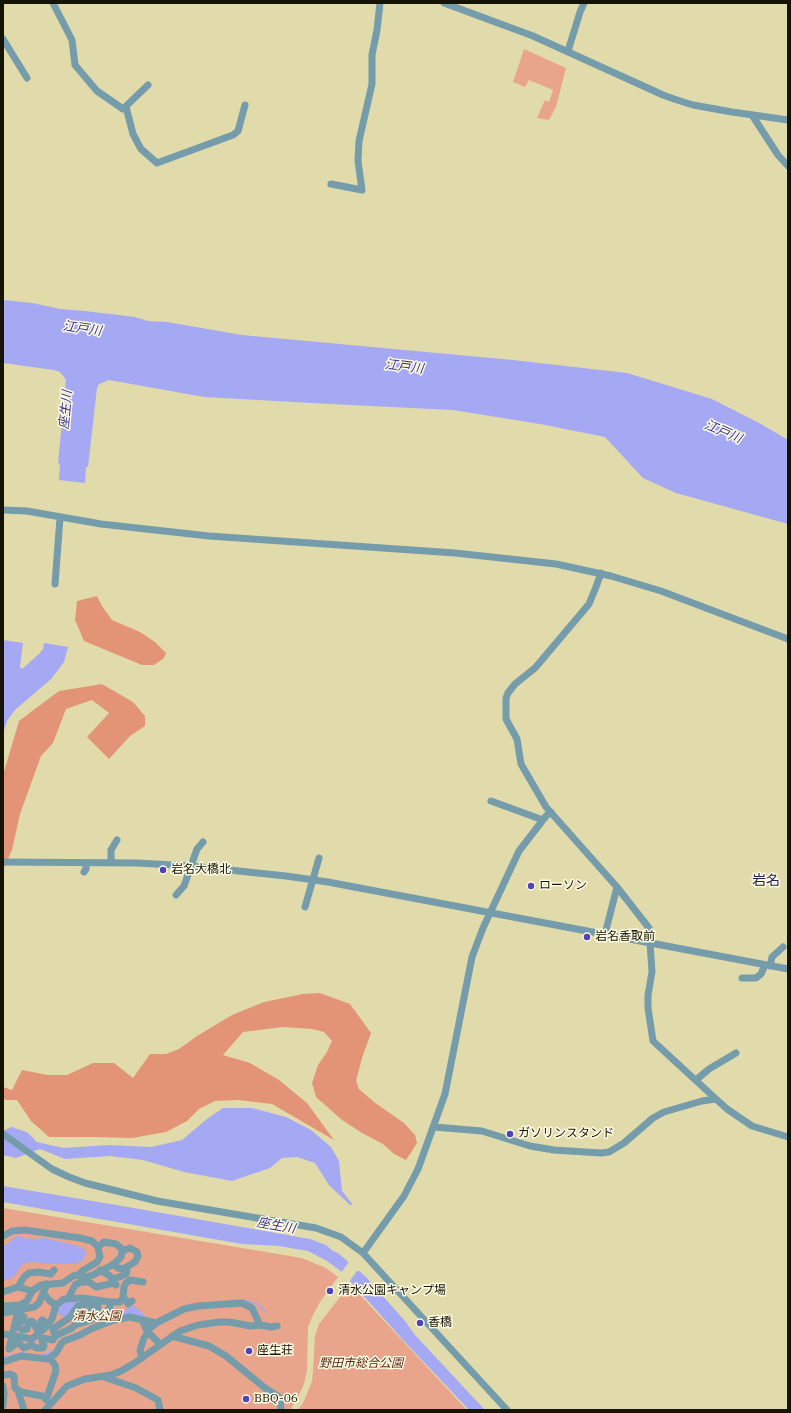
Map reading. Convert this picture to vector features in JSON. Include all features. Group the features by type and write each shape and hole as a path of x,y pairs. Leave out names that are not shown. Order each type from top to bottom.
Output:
{"street":[{"path":"53,3 72,40 73,60 78,70 93,87 123,109 148,85"},
{"path":"331,184 362,190 358,161 359,141 372,84 372,55 380,3"},
{"path":"444,3 568,51 663,95 693,105 788,120"},
{"path":"568,51 584,3"},
{"path":"3,39 27,78"},
{"path":"126,106 133,134 142,149 154,164 233,135 238,131 245,105"},
{"path":"752,115 778,155 788,166"},
{"path":"3,510 27,511 60,518 209,536 497,558 556,564 601,573 661,591 788,639"},
{"path":"55,584 60,518"},
{"path":"601,573 596,587 584,610 535,668 511,688 506,698 506,719 517,739 521,764 546,807 617,887 649,928 652,972 648,995 648,1008 653,1041 727,1109 752,1126 788,1137"},
{"path":"491,801 543,820"},
{"path":"363,1253 404,1196 418,1169 445,1094 472,957 490,913 519,851 546,816 551,812"},
{"path":"111,863 111,850 117,840"},
{"path":"176,895 184,886 197,849 203,842"},
{"path":"305,907 319,858"},
{"path":"3,862 111,863 190,866 258,872 312,880 788,969"},
{"path":"84,872 86,863"},
{"path":"605,934 617,887"},
{"path":"742,978 756,978 783,947"},
{"path":"696,1080 709,1069 736,1053"},
{"path":"434,1127 482,1132 530,1146 554,1150 601,1153 609,1152 624,1143 653,1118 664,1112 702,1101 716,1099"},
{"path":"3,1134 52,1169 85,1183 157,1201 316,1228 340,1237 363,1253 507,1410"},
{"path":"3,1236 12,1231 28,1230 88,1240 95,1243 98,1247 100,1255 99,1260 94,1265 82,1271 79,1276"},
{"path":"98,1247 104,1242 116,1244 122,1251"},
{"path":"112,1264 118,1268 124,1269 134,1263 138,1255 137,1252 130,1248 122,1251"},
{"path":"3,1313 27,1301 32,1291 41,1285 59,1284 70,1277 86,1277 93,1275 121,1257 122,1251"},
{"path":"112,1264 112,1280"},
{"path":"69,1297 76,1284 89,1282 96,1286 126,1273 124,1269"},
{"path":"100,1270 116,1285 124,1287"},
{"path":"3,1306 12,1308 31,1308 37,1305 48,1284 52,1272 29,1273 24,1277 18,1287"},
{"path":"3,1334 32,1339 42,1334 53,1315 56,1305 64,1298 69,1297 93,1301 120,1302 125,1284 130,1280 143,1282"},
{"path":"64,1282 74,1288"},
{"path":"3,1292 18,1287 32,1291"},
{"path":"43,1294 56,1305"},
{"path":"122,1299 126,1300 128,1304 132,1301"},
{"path":"93,1301 98,1314"},
{"path":"57,1334 53,1329 66,1320 78,1306 93,1301"},
{"path":"42,1334 51,1341 57,1334 69,1331 82,1314 93,1308 93,1301"},
{"path":"75,1325 91,1320 98,1314 106,1312 109,1309 111,1302"},
{"path":"142,1358 140,1354 141,1346 151,1327 187,1308 242,1303 252,1308 260,1325"},
{"path":"23,1316 24,1318 19,1324 19,1327 21,1337 24,1348 31,1345 37,1348 42,1348 44,1346 42,1334 44,1321 42,1320 39,1327 36,1328 34,1323 29,1322 27,1329 21,1337 17,1342 9,1349 16,1316 29,1315 31,1308"},
{"path":"53,1315 66,1320"},
{"path":"3,1362 21,1356 50,1358 56,1353 64,1341 114,1320 128,1317 158,1322"},
{"path":"142,1320 148,1332 160,1344"},
{"path":"44,1410 67,1386 85,1379 104,1377 121,1371 180,1331 198,1325 219,1322 229,1322 251,1326 277,1326"},
{"path":"172,1336 209,1346 226,1356 265,1388 279,1397 281,1410"},
{"path":"44,1410 56,1371 55,1365 50,1358"},
{"path":"3,1375 10,1374 14,1376 15,1388 18,1391 24,1410"},
{"path":"104,1377 136,1388 158,1400 160,1410"},
{"path":"3,1386 3,1406"},
{"path":"18,1391 47,1397"}],"green space":[{"path":"524,49 566,68 556,107 549,120 537,118 545,100 549,102 553,90 529,80 525,87 513,82"},
{"name":"清水公園","path":"3,1208 302,1258 326,1268 338,1277 320,1302 308,1327 307,1370 304,1384 290,1410 3,1410"},
{"name":"野田市総合公園","path":"350,1284 467,1410 298,1410 304,1401 312,1381 315,1336 319,1324"}],"shaded area":[{"path":"97,596 112,620 140,632 155,642 166,653 164,658 154,665 142,665 84,641 75,620 77,601"},
{"path":"102,684 133,702 145,716 145,726 130,736 109,759 87,737 109,713 92,700 66,709 53,743 41,756 20,814 12,850 3,870 3,775 19,721 59,691"},
{"path":"320,993 350,1004 371,1033 356,1081 359,1089 374,1102 404,1123 415,1135 417,1143 406,1160 394,1154 383,1144 342,1120 316,1097 312,1083 318,1065 327,1052 332,1041 324,1032 312,1029 283,1027 243,1032 223,1055 250,1063 279,1080 307,1103 334,1140 272,1104 238,1100 215,1101 199,1109 187,1121 166,1132 132,1138 49,1137 31,1121 17,1100 6,1100 3,1098 3,1087 12,1090 22,1070 48,1075 67,1075 93,1063 114,1063 133,1078 150,1054 166,1054 179,1049 197,1036 232,1015 264,1002 303,994"}],"water":[{"path":"3,300 32,303 60,309 135,317 148,321 167,322 242,335 513,360 627,373 712,399 761,424 788,440 788,524 676,493 643,478 605,437 540,424 453,410 204,397 109,380 99,384 97,388 85,483 59,480 60,464 58,463 66,380 60,372 54,370 3,363"},
{"path":"3,640 23,643 20,667 22,669 39,654 43,649 44,643 68,647 64,662 51,679 15,710 7,721 4,730 3,745"},
{"path":"223,1108 252,1108 286,1117 311,1130 331,1147 339,1161 342,1191 353,1205 350,1205 329,1185 315,1163 297,1157 282,1158 270,1168 232,1181 184,1172 143,1160 110,1156 65,1159 40,1149 16,1158 3,1155 3,1131 11,1127 27,1132 37,1142 63,1148 109,1145 151,1147 182,1140"},
{"path":"3,1186 310,1239 326,1245 338,1253 365,1276 405,1321 415,1335 485,1410 469,1410 342,1272 327,1261 308,1251 279,1246 242,1244 3,1202"},
{"path":"18,1236 29,1239 30,1237 33,1239 44,1238 78,1246 85,1250 86,1255 81,1262 72,1264 25,1263 21,1266 14,1277 3,1281 3,1245 8,1244 13,1238"},
{"path":"62,1302 78,1302 70,1313 65,1317 60,1315 56,1310"},
{"path":"134,1305 147,1318 136,1316 84,1331 45,1357 3,1358 21,1352 40,1355 43,1354 55,1349 61,1339 123,1313 127,1308"}],"pier":[{"path":"349,1259 361,1271 357,1271 349,1282 341,1273"}],"waterway":[{"path":"230,1300 238,1300"},
{"path":"244,1300 257,1304 266,1312"}],"place":[{"name":"岩名大橋北","path":"163,870"},
{"name":"ローソン","path":"531,886"},
{"name":"岩名香取前","path":"587,937"},
{"name":"ガソリンスタンド","path":"510,1134"},
{"name":"清水公園キャンプ場","path":"330,1291"},
{"name":"香橋","path":"420,1323"},
{"name":"座生荘","path":"249,1351"},
{"name":"BBQ-06","path":"246,1399"}],"district":[{"name":"岩名","path":"766,881"}],"water label":[{"name":"江戸川","path":"82,329"},
{"name":"江戸川","path":"404,367"},
{"name":"座生川","path":"66,410"},
{"name":"江戸川","path":"723,432"},
{"name":"座生川","path":"276,1226"}]}
